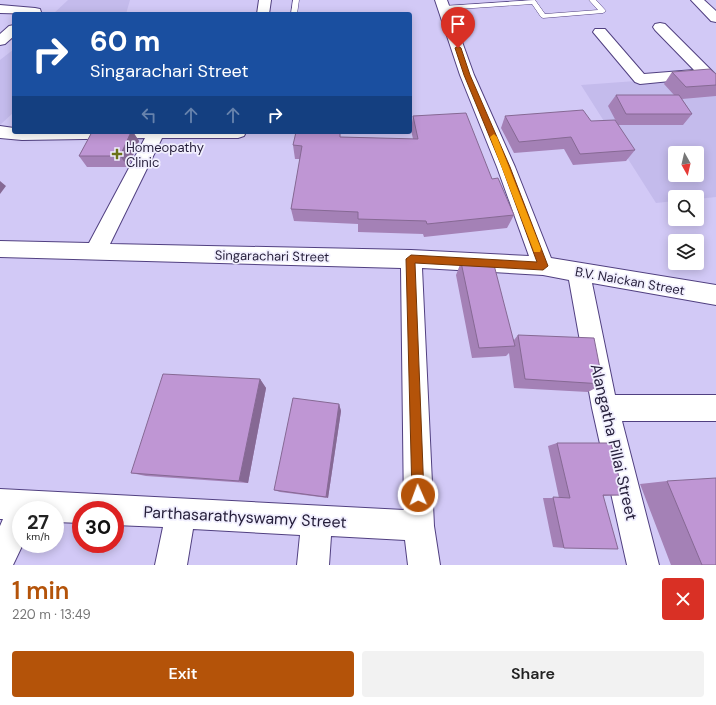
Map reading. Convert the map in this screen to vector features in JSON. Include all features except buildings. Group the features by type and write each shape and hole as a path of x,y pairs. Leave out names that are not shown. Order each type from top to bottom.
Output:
{"street":[{"path":"263,12 265,0"},
{"path":"697,0 716,18"},
{"path":"443,4 467,75 506,167 543,266"},
{"path":"0,9 37,10"},
{"path":"660,27 716,84"},
{"path":"0,41 12,31"},
{"path":"600,32 640,79 705,74"},
{"path":"0,132 12,133"},
{"path":"22,134 156,134 95,252"},
{"name":"Singarachari Street","path":"0,249 411,259 543,266"},
{"path":"411,259 418,526 424,565"},
{"name":"B.V. Naickan Street","path":"543,266 716,295"},
{"name":"Alangatha Pillai Street","path":"579,272 605,408 642,565"},
{"path":"605,408 716,408"},
{"name":"Parthasarathyswamy Street","path":"64,510 418,526"},
{"path":"171,565 181,514"},
{"path":"314,565 317,521"},
{"path":"0,559 12,525"}],"lane":[{"path":"294,12 296,0"},
{"path":"443,4 532,1 543,16 603,11 592,0"}],"shaded area":[{"path":"68,0 130,0 127,12 55,12"},
{"path":"12,51 12,114 0,125 0,60"},
{"path":"704,76 716,89 716,197 704,198 704,190 668,190 668,202 656,203 581,85"}],"slow traffic":[{"path":"494,137 537,249"}],"place":[{"name":"Homeopathy Clinic","path":"117,154"}],"route":[{"path":"418,495 411,259 543,266 506,167 467,75 458,48"}]}
